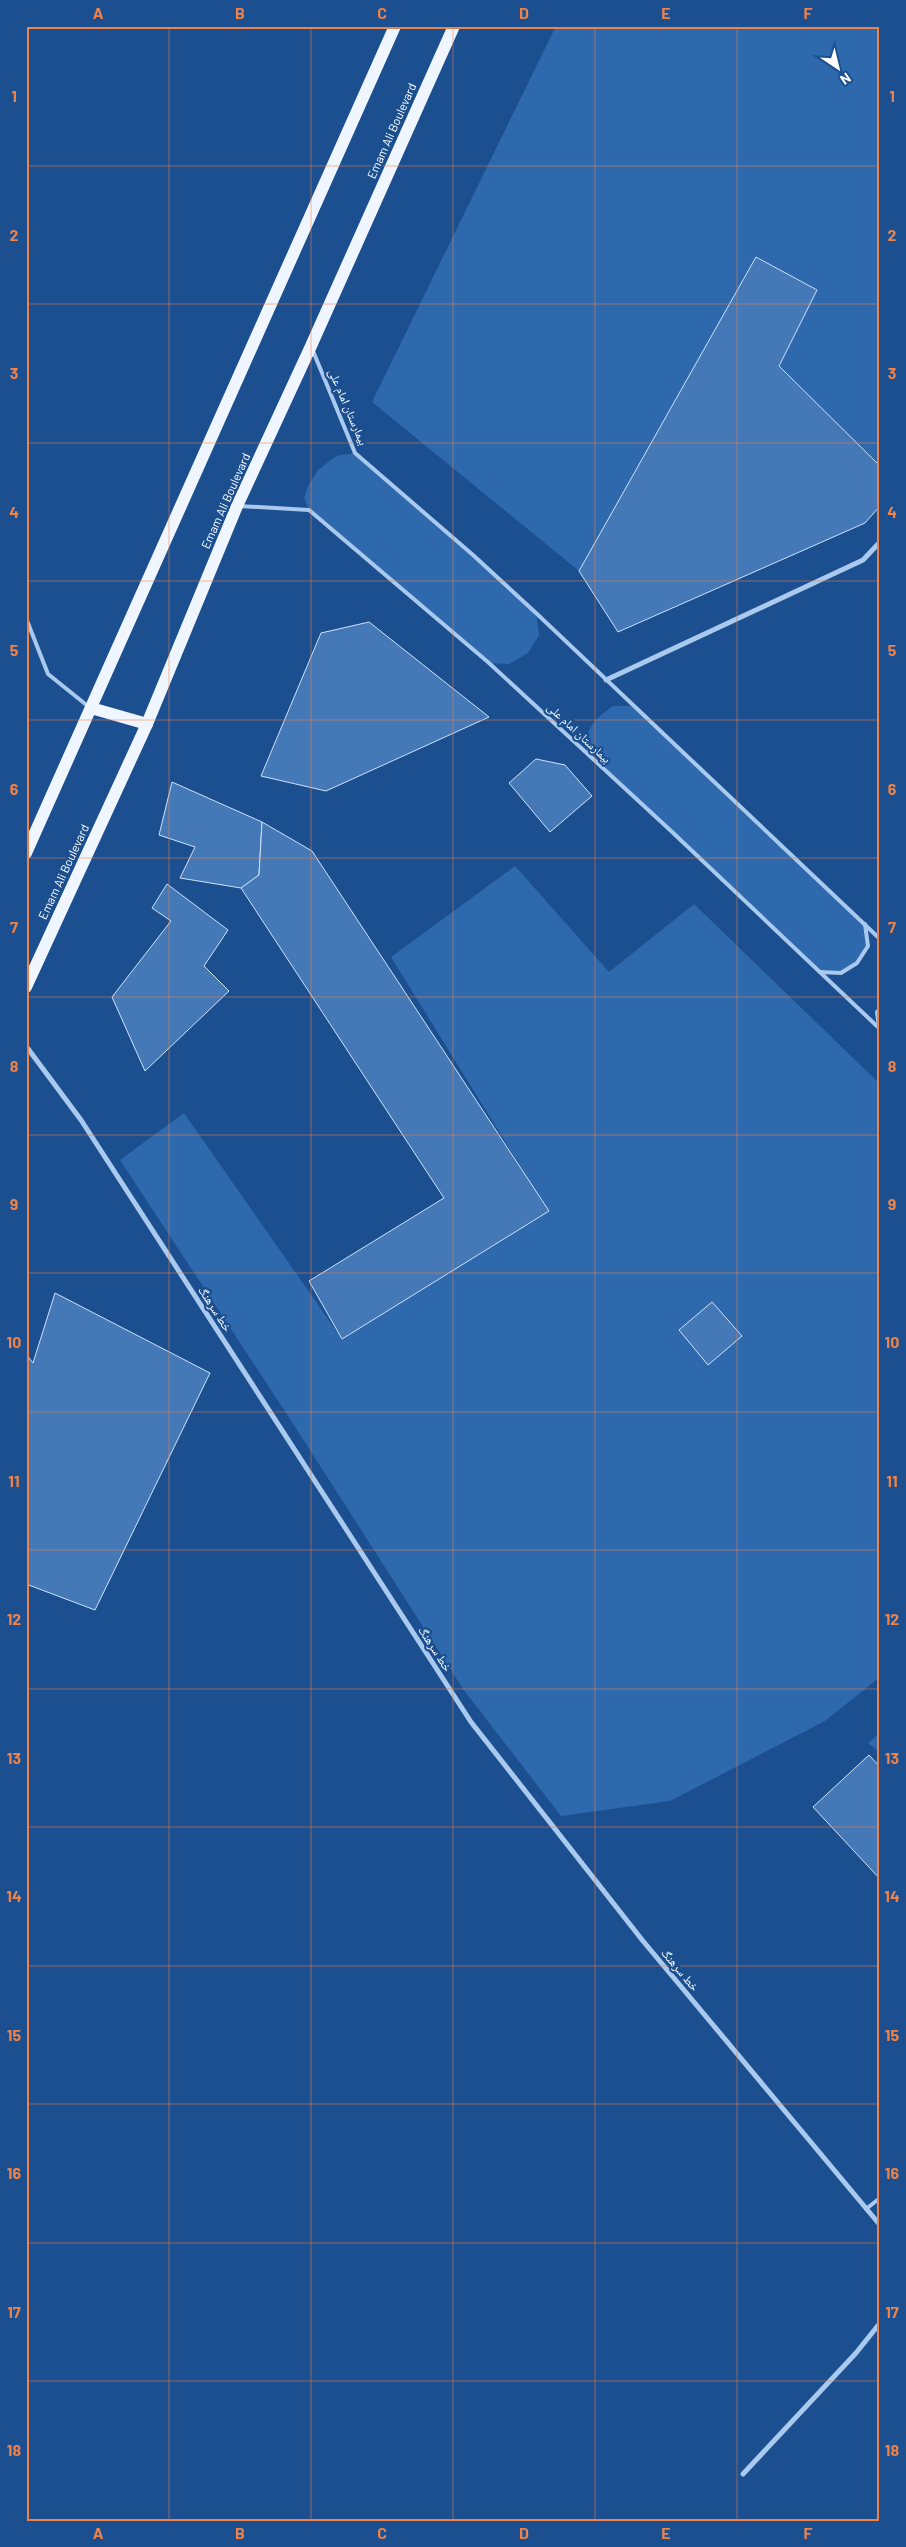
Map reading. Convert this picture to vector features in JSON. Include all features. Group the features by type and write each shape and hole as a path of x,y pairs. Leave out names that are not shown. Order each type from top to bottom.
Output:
{"main road":[{"path":"26,853 395,26"},
{"name":"Emam Ali Boulevard","path":"26,987 148,724 237,506 312,346 454,26"},
{"path":"91,708 148,724"}],"street":[{"path":"606,680 862,560 880,542"},
{"name":"خط سرهنگ","path":"26,1046 81,1120 471,1722 643,1941 880,2225"},
{"path":"743,2474 856,2353 880,2324"}],"lane":[{"name":"بیمارستان امام علی","path":"312,346 356,453 473,554 880,938"},
{"name":"بیمارستان امام علی","path":"237,506 309,510 489,663 670,830 880,1029"},
{"path":"26,618 48,674 91,708"},
{"path":"820,972 842,973 857,963 868,946 865,924"},
{"path":"880,1009 877,1012 880,1029"},
{"path":"866,2209 880,2198"}],"shaded area":[{"path":"556,26 880,26 880,466 779,366 817,290 757,257 579,571 372,402"},
{"path":"355,453 536,613 539,635 528,653 509,664 489,663 309,510 304,498 308,486 318,470 336,456"},
{"path":"613,706 633,706 865,924 868,946 857,963 841,973 820,972 587,754 587,738 591,726"},
{"path":"515,866 609,972 694,904 880,1084 880,1677 825,1721 670,1801 561,1816 463,1689 290,1419 120,1160 184,1113 342,1339 548,1211 391,957"},
{"path":"880,1733 880,1753 868,1743"}],"building":[{"path":"756,257 817,290 779,366 880,466 880,506 865,523 618,632 579,571"},
{"path":"369,622 489,717 326,791 261,776 321,633"},
{"path":"536,759 565,765 592,796 550,832 509,783"},
{"path":"172,782 262,822 259,875 241,888 180,878 195,847 159,835"},
{"path":"262,822 312,851 549,1211 342,1339 309,1281 444,1198 241,888 259,875"},
{"path":"167,884 228,930 204,966 229,991 145,1071 112,997 171,921 152,908"},
{"path":"55,1293 210,1373 95,1610 26,1584 26,1354 33,1363"},
{"path":"712,1302 742,1336 708,1365 679,1330"},
{"path":"869,1755 880,1767 880,1879 813,1807"}]}
